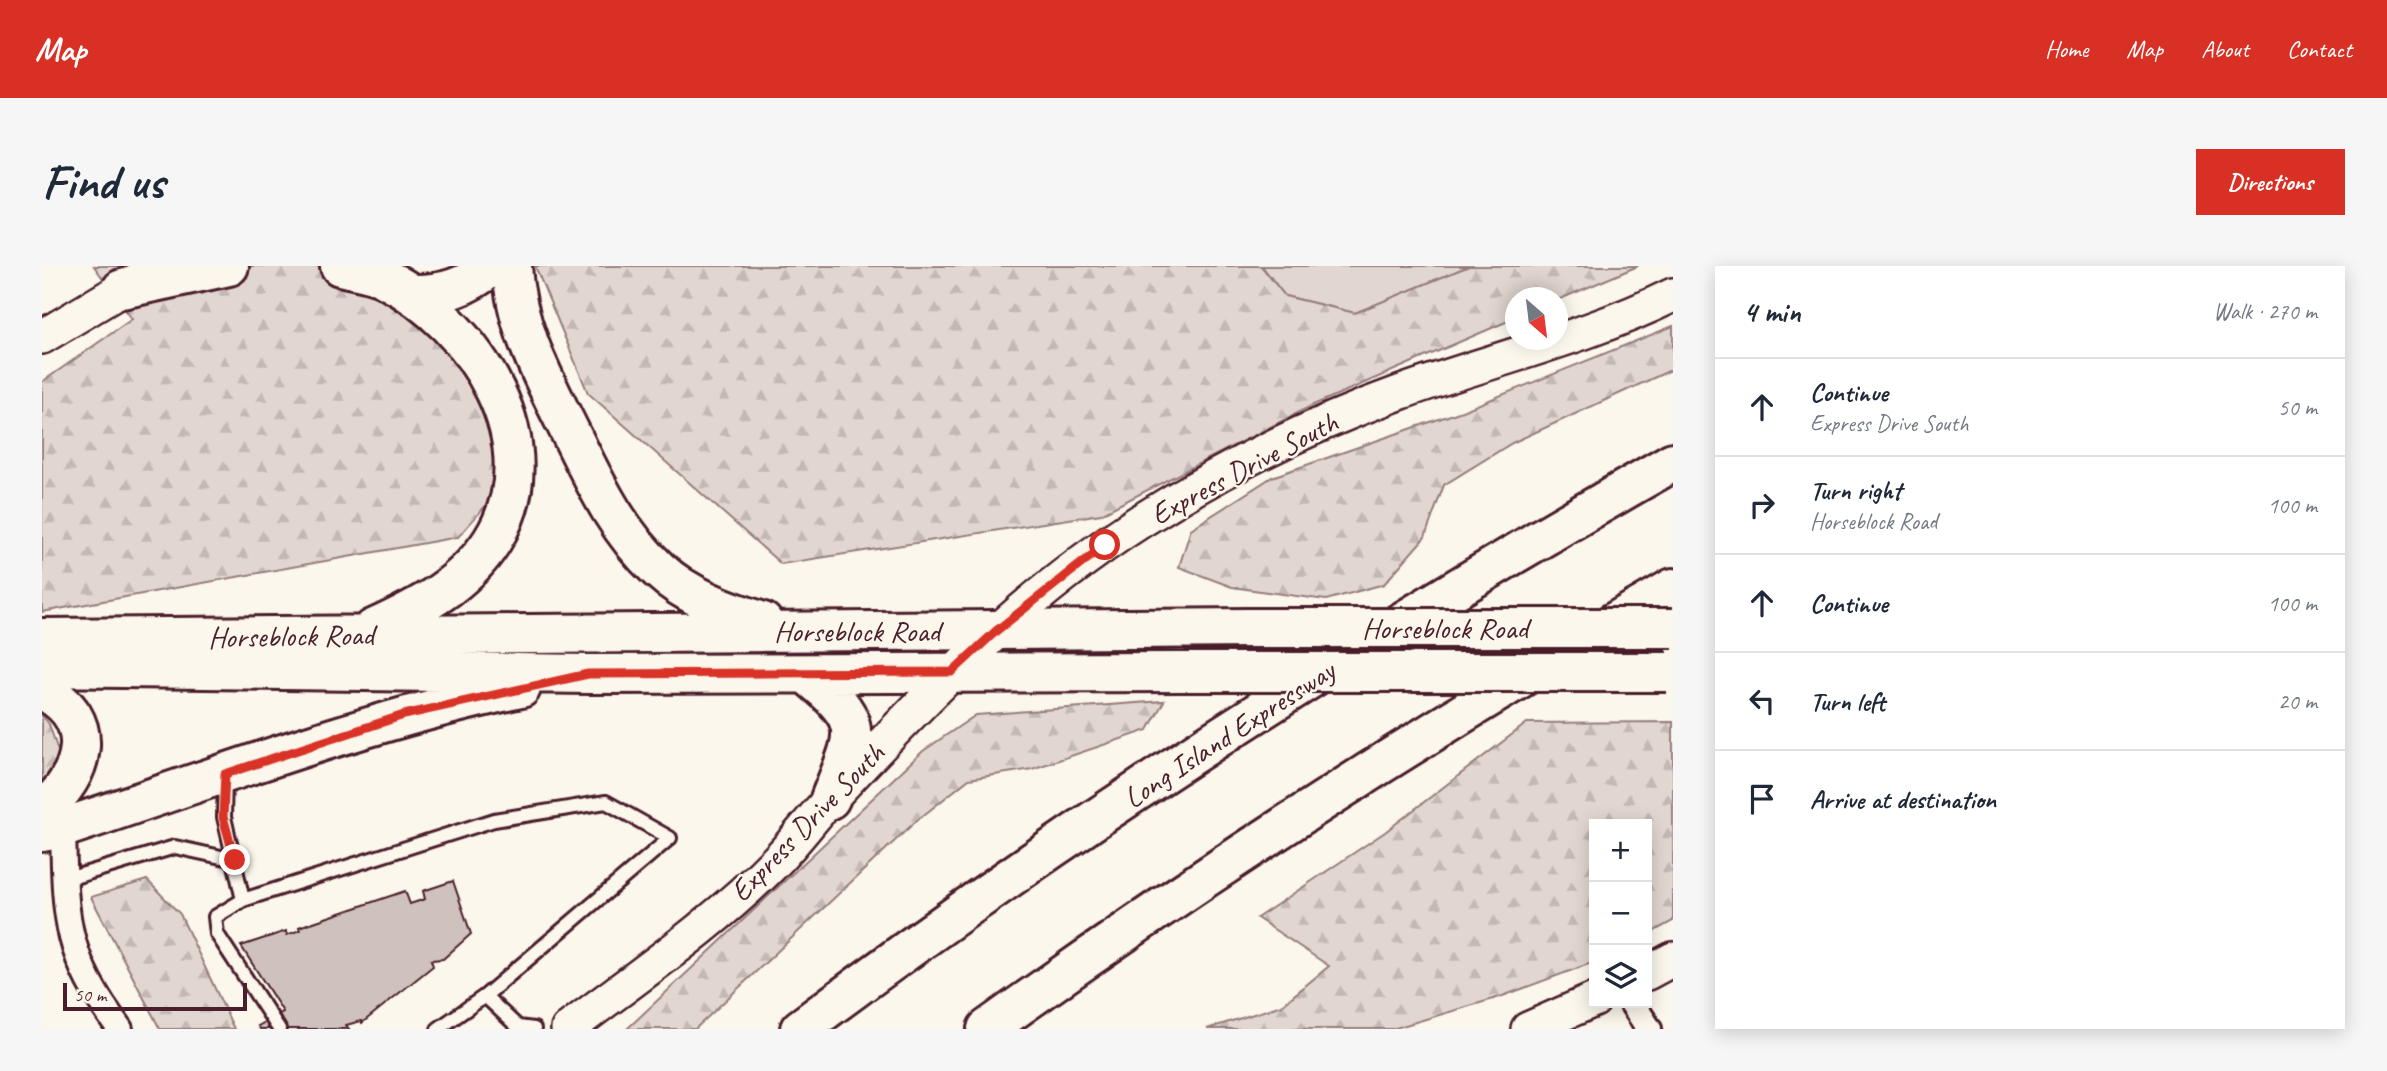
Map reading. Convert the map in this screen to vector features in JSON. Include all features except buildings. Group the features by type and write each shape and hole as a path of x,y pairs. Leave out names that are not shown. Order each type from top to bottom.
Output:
{"main road":[{"path":"42,337 161,266"},
{"path":"122,289 229,266"},
{"path":"340,266 446,292 480,277 492,266"},
{"path":"512,266 515,297 527,341 603,498 629,539 659,571 699,598 788,630"},
{"path":"362,634 417,609 458,581 492,541 503,519 510,495 511,443 507,420 494,387 463,339 432,309 391,279"},
{"name":"Express Drive South","path":"568,1029 741,893 778,859 830,799 952,672 996,631 1071,570 1138,522 1285,440 1401,393 1589,330 1673,295"},
{"name":"Long Island Expressway","path":"800,1029 959,914 1253,716 1451,592 1673,462"},
{"path":"987,1029 1316,806 1465,711 1673,588"},
{"name":"Horseblock Road","path":"42,638 788,630 1673,628"},
{"name":"Horseblock Road","path":"42,667 588,674 1670,672"},
{"path":"49,823 225,774 416,712 588,674"},
{"path":"806,674 840,702 851,725 850,746 830,799"},
{"path":"42,690 69,710 80,736 81,750 72,778 49,823"},
{"path":"1652,970 1673,959"},
{"path":"1528,1029 1589,1002"}],"street":[{"path":"49,823 53,884 65,912 77,957 88,980 120,1029"},
{"path":"1635,1008 1649,1029"}],"lane":[{"path":"225,774 223,817 243,900"},
{"path":"279,1029 217,934 215,917 243,900 494,820 606,802 670,838 485,996 438,1029"},
{"path":"53,884 175,847 235,860"},
{"path":"485,996 518,1027 534,1029"}],"green space":[{"path":"94,266 320,266 444,334 487,394 496,494 458,537 42,612 42,382 132,319"},
{"path":"535,266 1261,266 1285,296 1355,313 1469,266 1638,266 1568,296 1568,287 1505,287 1505,322 1311,406 1101,514 781,564 588,393"},
{"path":"1262,266 1469,266 1355,313 1285,296"},
{"path":"1673,326 1673,369 1512,443 1444,485 1425,537 1384,584 1326,600 1232,587 1179,567 1191,529 1272,477 1462,411"},
{"path":"1164,701 1148,730 1032,769 969,779 915,822 695,1029 627,1029 923,751 976,715"},
{"path":"42,715 49,724 63,766 42,821"},
{"path":"1673,722 1673,921 1652,932 1652,819 1589,819 1589,964 1500,997 1392,1029 1207,1029 1282,1005 1329,966 1257,918 1385,832 1527,723"},
{"path":"147,880 180,914 234,1029 160,1029 91,897"}],"route":[{"path":"235,860 223,817 225,774 404,715 588,674 952,672 996,631 1105,545"}]}
